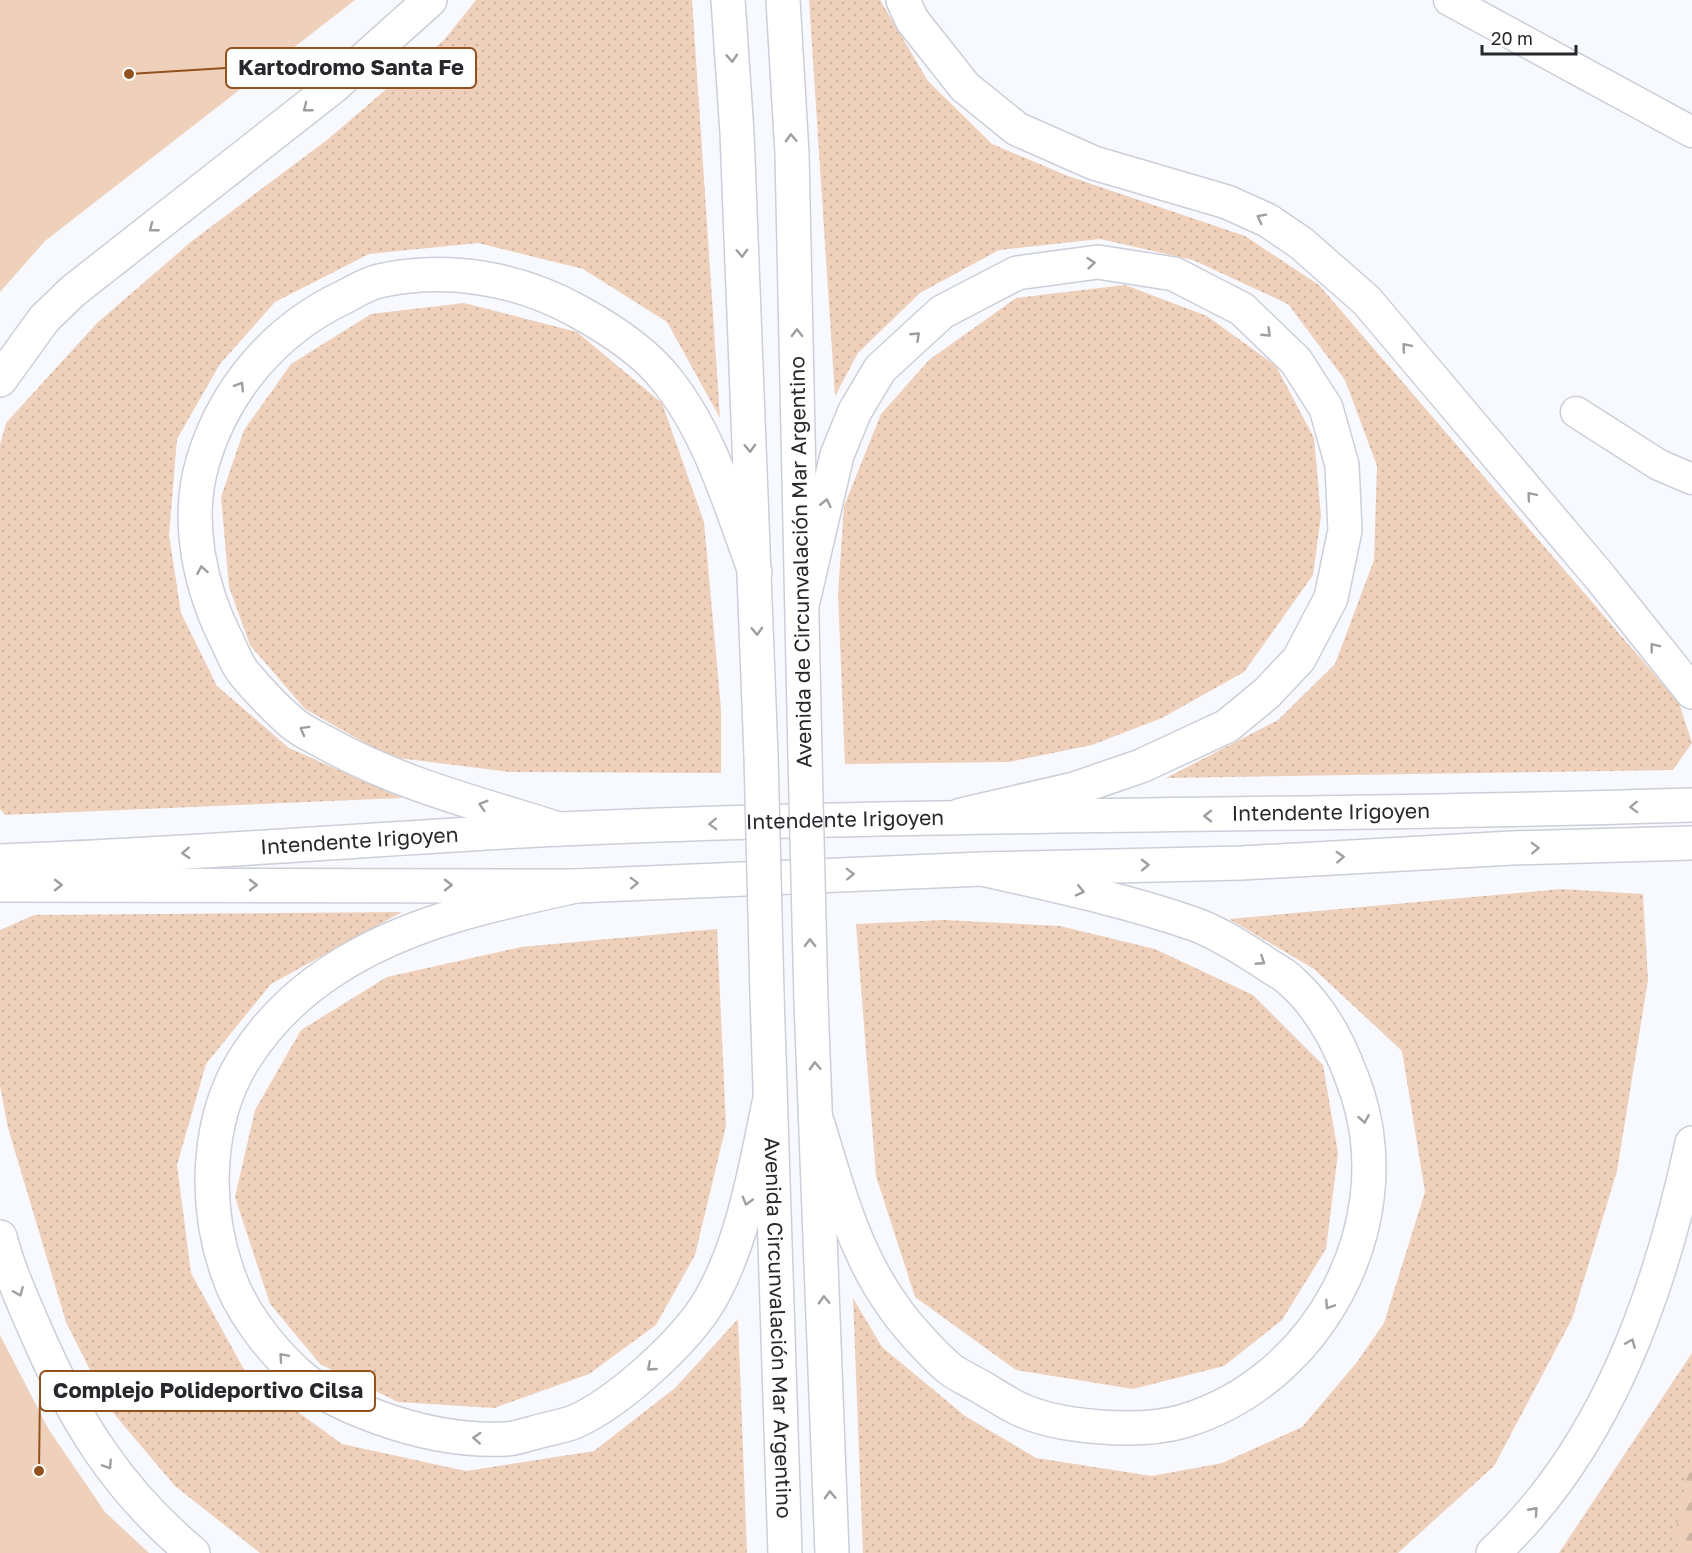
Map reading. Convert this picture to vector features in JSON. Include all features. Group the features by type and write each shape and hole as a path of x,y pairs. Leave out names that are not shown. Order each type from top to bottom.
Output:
{"main road":[{"path":"0,380 44,319 73,291 334,86 430,0"},
{"name":"Avenida de Circunvalación Mar Argentino","path":"728,0 738,145 755,572 769,1103"},
{"name":"Avenida de Circunvalación Mar Argentino","path":"783,0 792,154 811,1001 818,1125"},
{"path":"903,0 912,20 965,87 1017,129 1094,163 1227,201 1267,220 1301,243 1367,301 1600,577 1692,692"},
{"path":"803,601 837,455 855,411 880,369 942,312 1017,273 1098,262 1174,274 1242,309 1296,361 1326,408 1342,465 1345,530 1331,598 1299,659 1267,693 1227,726 1142,766 1074,789 961,815"},
{"path":"559,829 406,781 340,751 293,724 242,670 217,621 204,584 196,540 195,502 202,464 214,428 246,376 276,340 315,311 376,282 423,275 486,278 549,295 612,330 665,376 692,416 724,488 755,572"},
{"name":"Intendente Irigoyen","path":"0,861 149,855 559,829 961,815 1214,816 1692,805"},
{"name":"Intendente Irigoyen","path":"0,885 576,886 982,869 1242,863 1512,848 1692,843"},
{"path":"818,1125 851,1231 893,1307 950,1369 1020,1410 1088,1427 1138,1428 1184,1421 1239,1396 1280,1368 1312,1332 1341,1287 1362,1235 1370,1168 1364,1114 1353,1080 1339,1042 1317,1010 1291,980 1246,951 1197,925 1086,893 982,869"},
{"path":"576,886 479,907 389,940 336,968 294,999 266,1029 243,1060 222,1108 212,1164 213,1213 227,1272 253,1324 300,1377 349,1407 412,1430 464,1437 508,1439 575,1422 627,1389 692,1326 709,1300 723,1273 748,1201 769,1103"},
{"name":"Avenida Circunvalación Mar Argentino","path":"769,1103 784,1553"},
{"path":"818,1125 832,1553"},
{"path":"1493,1553 1549,1494 1584,1442 1616,1380 1651,1297 1677,1213 1692,1143"},
{"path":"0,1237 8,1267 71,1408 113,1473 165,1530 193,1553"}],"street":[{"path":"1451,1 1692,132"},
{"path":"1576,412 1659,465 1692,479"}],"green space":[{"path":"0,0 355,0 45,241 0,292"},
{"path":"476,0 692,0 720,418 667,322 583,269 478,243 369,254 275,302 220,364 177,439 169,535 181,613 217,686 289,748 402,798 5,815 0,809 0,445 6,423 97,323 192,241 327,140 445,39"},
{"path":"809,0 880,0 928,81 992,144 1068,176 1245,236 1319,285 1679,703 1692,743 1673,770 1166,778 1278,720 1335,664 1374,560 1377,466 1345,380 1288,304 1193,260 1100,239 999,250 920,293 858,353 835,396"},
{"path":"1125,285 1207,316 1276,366 1314,438 1321,516 1313,575 1244,672 1162,718 1092,745 1009,762 845,764 838,594 844,506 881,414 929,360 1016,298"},
{"path":"464,303 577,332 662,403 704,522 721,709 721,773 510,772 390,757 305,709 250,645 229,587 221,497 244,430 291,364 371,314"},
{"path":"1562,889 1643,894 1648,980 1617,1171 1572,1319 1494,1466 1398,1553 863,1553 853,1298 882,1347 965,1416 1036,1458 1152,1476 1222,1463 1302,1427 1357,1362 1384,1323 1425,1192 1402,1051 1314,969 1229,919"},
{"path":"402,912 271,984 206,1064 177,1165 191,1273 247,1375 342,1444 466,1471 594,1451 675,1388 738,1319 747,1553 260,1553 175,1486 109,1408 66,1322 8,1128 0,1086 0,930 34,915"},
{"path":"944,920 1060,926 1155,949 1253,995 1323,1065 1338,1153 1326,1249 1282,1320 1224,1366 1133,1389 1016,1370 915,1297 876,1176 856,924"},
{"path":"717,929 726,1126 695,1255 656,1325 589,1374 494,1408 398,1402 320,1364 270,1304 235,1197 255,1110 301,1030 387,977 521,947"},
{"path":"0,1335 49,1430 105,1512 149,1553 0,1553"},
{"path":"1692,1353 1692,1553 1559,1553"},
{"path":"1692,1451 1692,1553 1682,1553 1674,1538"}],"place":[{"name":"Kartodromo Santa Fe","path":"129,74"},
{"name":"Complejo Polideportivo Cilsa","path":"39,1471"}]}
